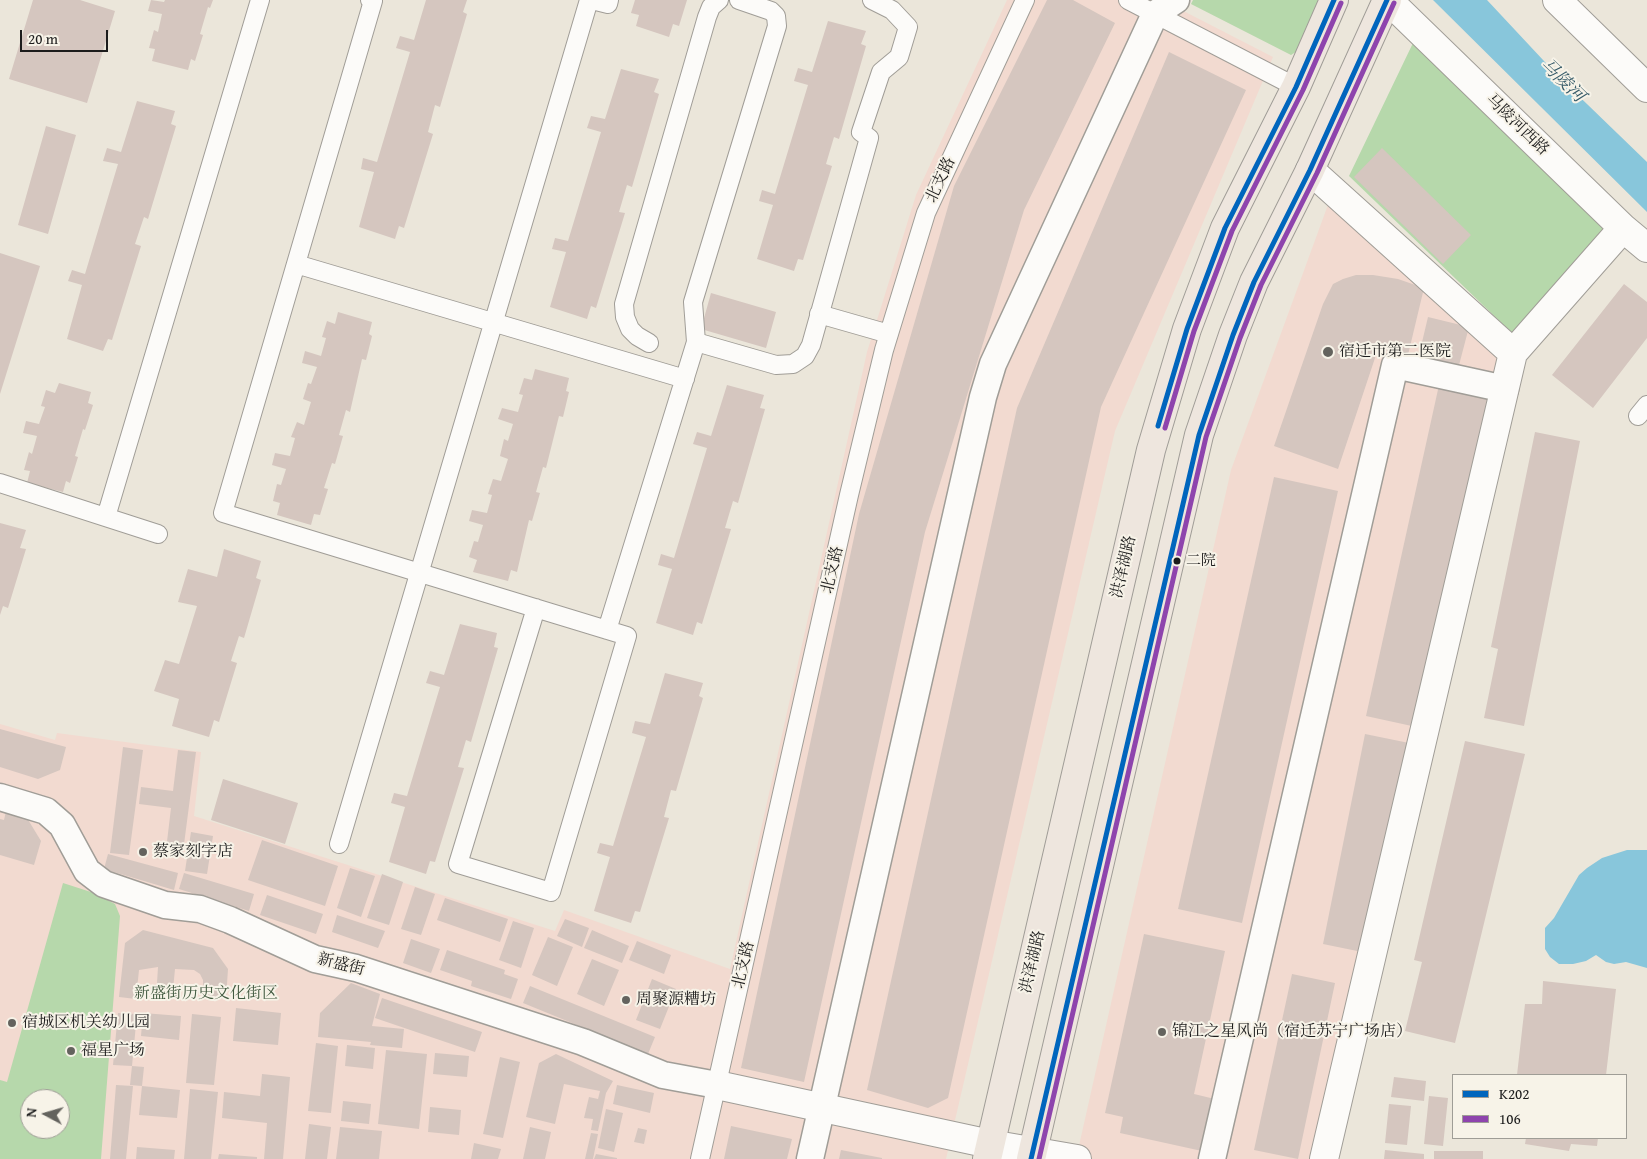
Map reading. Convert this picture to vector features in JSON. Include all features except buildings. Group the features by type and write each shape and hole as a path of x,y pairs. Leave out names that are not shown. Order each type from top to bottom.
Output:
{"main road":[{"name":"洪泽湖路","path":"989,1152 1151,450 1187,329 1224,228 1296,87 1334,0"},
{"path":"1032,1155 1199,435 1233,335 1254,282 1310,170 1388,0"}],"street":[{"name":"马陵河西路","path":"1388,0 1623,228 1647,248"},
{"path":"1569,4 1647,88"},
{"path":"810,1159 993,364 1165,7"},
{"path":"1310,170 1513,353"},
{"path":"1324,1159 1513,353 1623,228"},
{"path":"1212,1159 1395,365 1505,389"},
{"name":"新盛街","path":"0,797 46,811 62,824 87,871 104,884 166,905 200,909 230,920 315,960 356,968 583,1042 663,1075 717,1085"},
{"path":"717,1085 821,1107 989,1152 1076,1159"}],"lane":[{"path":"106,517 260,0"},
{"path":"370,0 373,1 223,512 608,630 627,636 551,892 458,864 536,608"},
{"path":"339,844 590,0 608,4 609,0"},
{"path":"649,342 637,336 630,329 625,317 624,304 707,17 711,7 719,0"},
{"path":"608,630 696,342 694,302 777,26 776,16 771,11 740,0"},
{"path":"696,342 776,365 793,364 805,356 819,314 869,138 861,132 881,72 899,57 908,27 892,10 872,0"},
{"name":"北支路","path":"700,1159 849,495 889,334 926,213 1025,0"},
{"path":"1128,0 1165,7 1296,87"},
{"path":"296,264 685,379"},
{"path":"819,314 889,334"},
{"path":"0,483 158,534"}],"shaded area":[{"path":"1007,0 1162,0 1273,57 1115,431 946,1159 0,1159 0,724 55,740 57,733 201,752 194,816 555,931 564,910 730,969 867,352 916,195"},
{"path":"1329,202 1506,364 1319,1159 1076,1159 1231,470"}],"green space":[{"path":"1193,0 1320,0 1302,48 1291,55 1191,4"},
{"path":"1413,43 1608,232 1515,336 1349,176"},
{"name":"福星广场","path":"63,883 94,893 115,904 120,916 101,1159 0,1159 0,1080 7,1082"}],"water":[{"name":"马陵河","path":"1433,0 1487,0 1558,76 1647,162 1647,212"},
{"path":"1627,850 1647,850 1647,968 1626,962 1614,964 1606,962 1596,955 1586,961 1573,964 1559,964 1550,957 1545,949 1545,928 1554,918 1579,875 1602,858"}],"transit line":[{"name":"K202","path":"1158,426 1187,329 1225,228 1296,87 1334,0"},
{"name":"K202","path":"1031,1159 1199,435 1233,335 1254,282 1310,170 1387,0"},
{"name":"106","path":"1165,428 1194,331 1232,231 1303,90 1341,3"},
{"name":"106","path":"1039,1159 1206,437 1240,338 1261,285 1317,173 1394,3"}],"place":[{"name":"宿迁市第二医院","path":"1328,352"},
{"name":"二院","path":"1177,561"},
{"name":"蔡家刻字店","path":"143,852"},
{"name":"周聚源糟坊","path":"626,1000"},
{"name":"宿城区机关幼儿园","path":"12,1023"},
{"name":"锦江之星风尚（宿迁苏宁广场店）","path":"1162,1032"},
{"name":"福星广场","path":"71,1051"}],"park label":[{"name":"新盛街历史文化街区","path":"206,994"}]}
